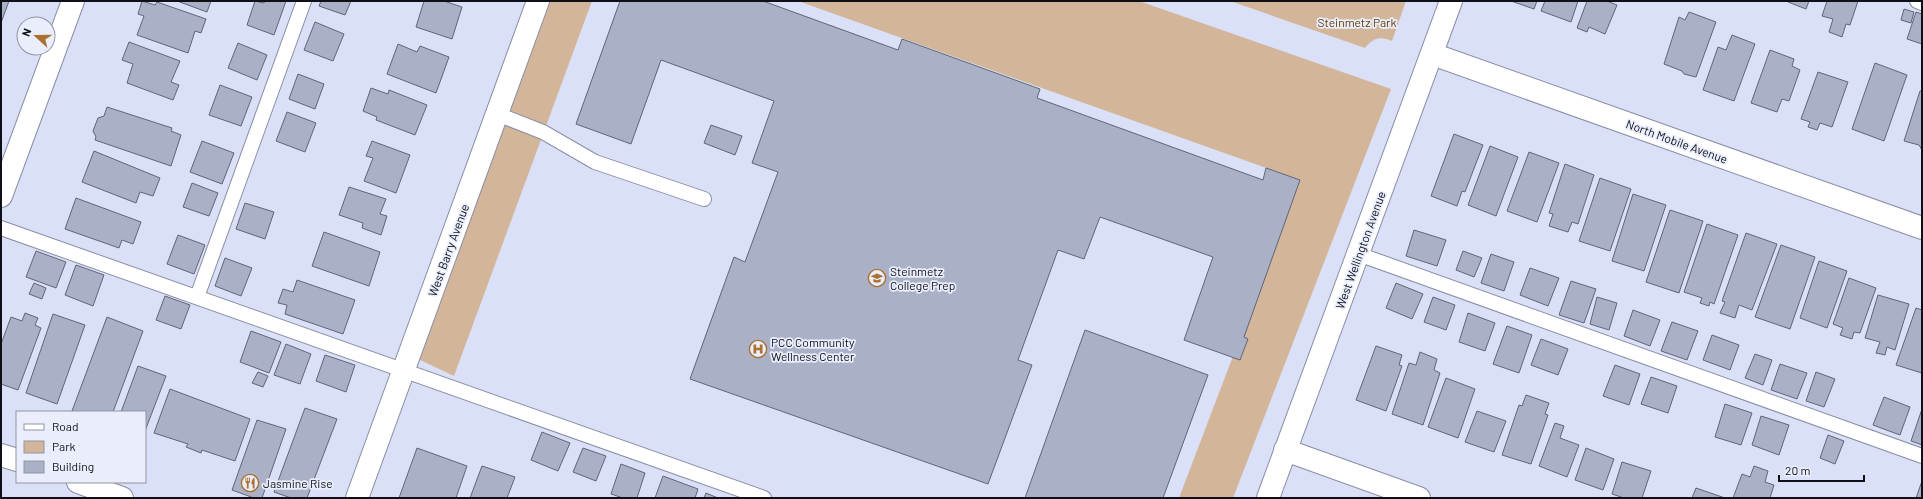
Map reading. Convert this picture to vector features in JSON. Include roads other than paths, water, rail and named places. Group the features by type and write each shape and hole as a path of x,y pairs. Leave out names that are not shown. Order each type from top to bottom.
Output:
{"street":[{"path":"1,196 73,1"},
{"name":"West Barry Avenue","path":"357,498 538,1"},
{"name":"West Wellington Avenue","path":"1268,498 1451,1"},
{"name":"North Mobile Avenue","path":"1432,54 1922,228"},
{"path":"1286,450 1419,498"},
{"path":"1,455 16,460"},
{"path":"81,483 122,498"}],"lane":[{"path":"197,297 304,1"},
{"path":"1917,1 1922,3"},
{"path":"497,114 543,132 595,162 704,199"},
{"path":"1,228 764,498"},
{"path":"1358,254 1922,456"}],"place":[{"name":"Steinmetz College Prep","path":"877,278"},
{"name":"PCC Community Wellness Center","path":"758,349"},
{"name":"Jasmine Rise","path":"250,483"}],"park label":[{"name":"Steinmetz Park","path":"1357,22"}]}
